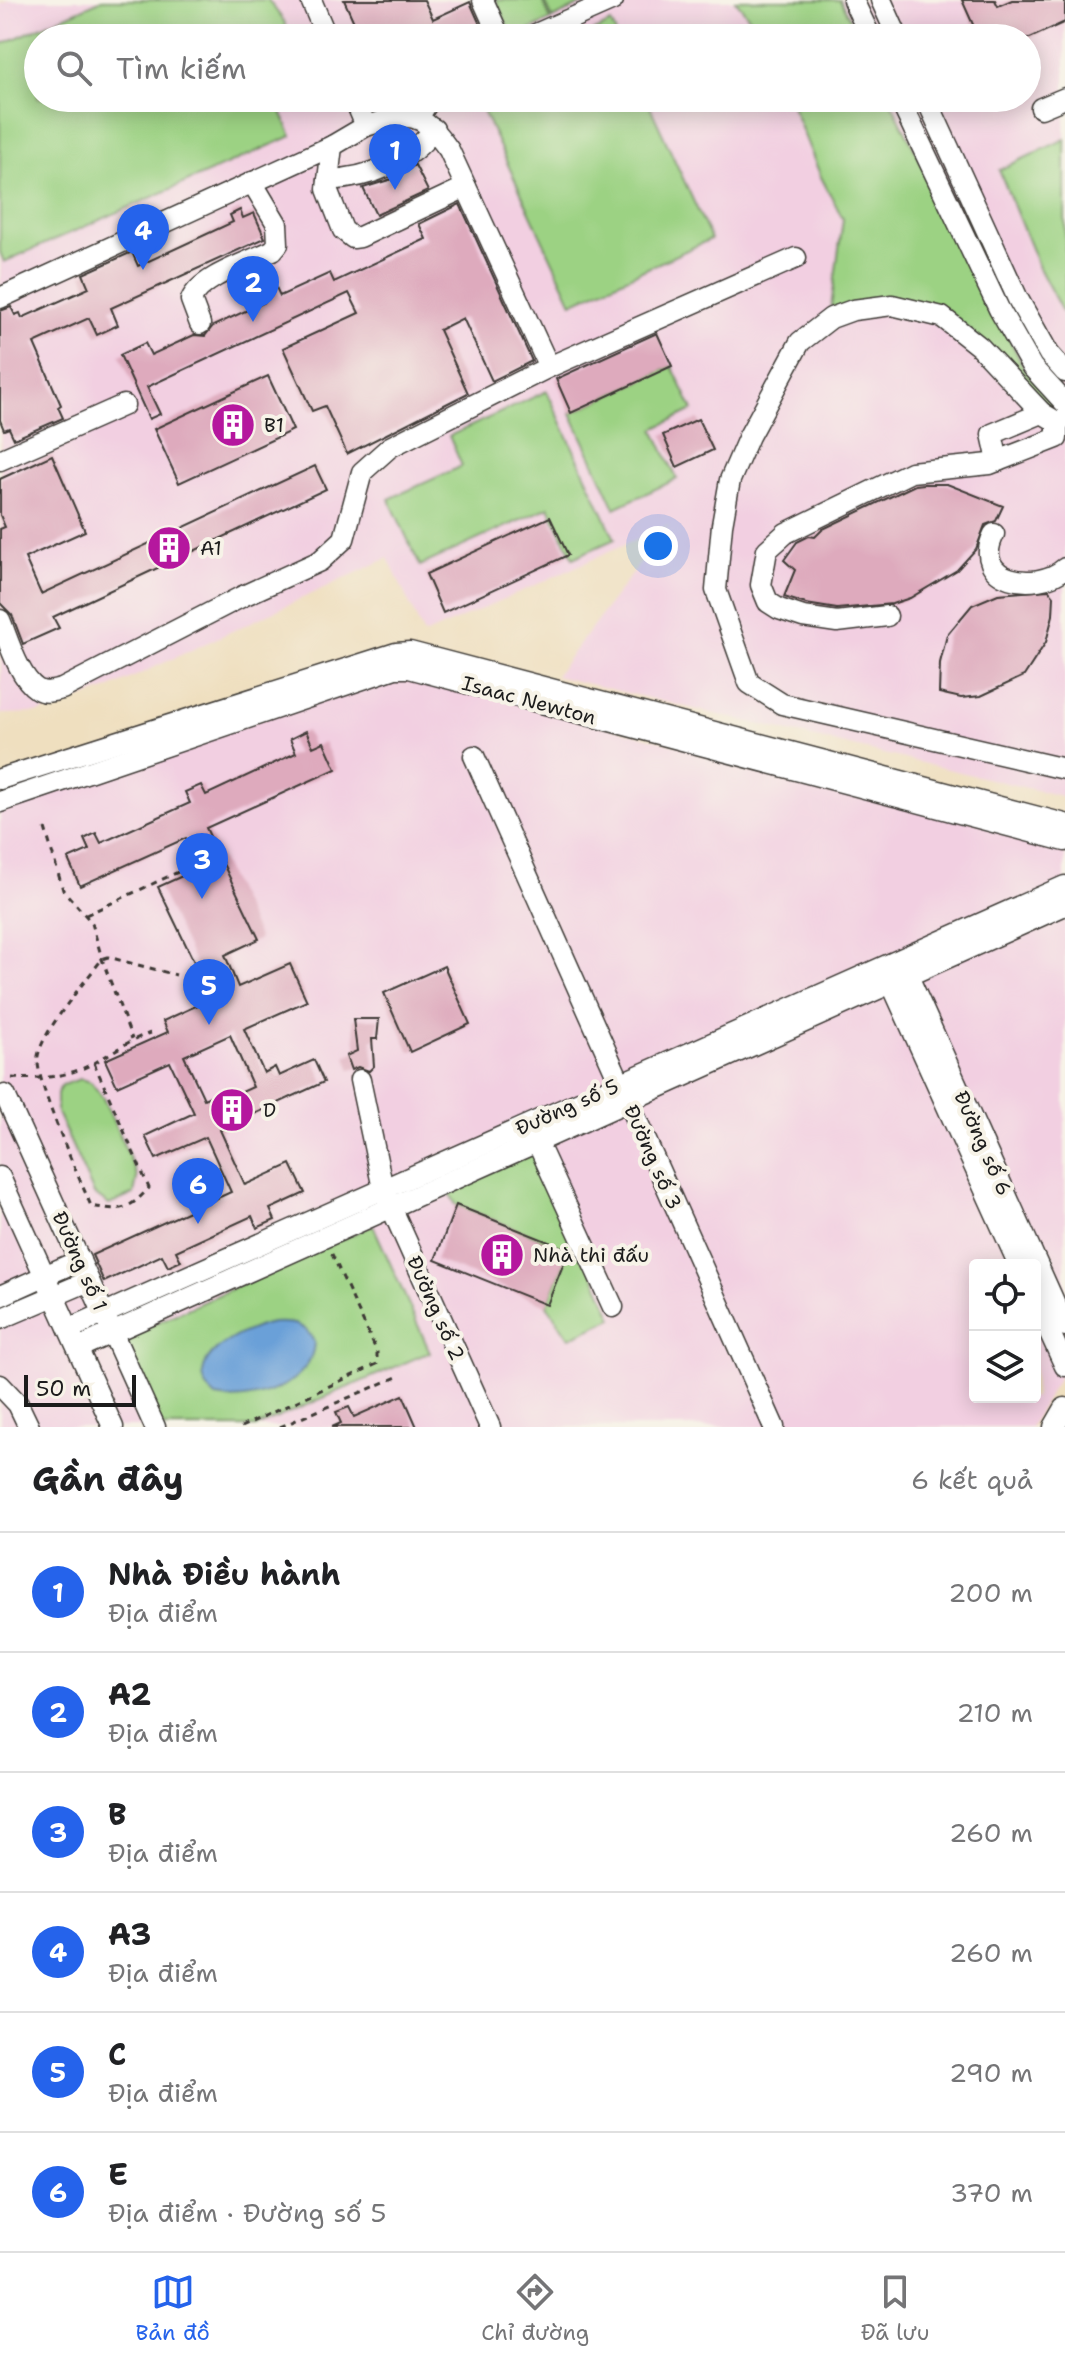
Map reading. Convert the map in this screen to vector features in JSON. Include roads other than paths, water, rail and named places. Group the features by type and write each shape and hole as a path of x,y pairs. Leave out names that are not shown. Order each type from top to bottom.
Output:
{"street":[{"path":"311,0 321,24"},
{"path":"483,0 494,24"},
{"path":"559,24 613,0"},
{"path":"853,0 864,24"},
{"path":"881,0 892,24"},
{"path":"1041,108 1065,98"},
{"path":"360,112 366,126"},
{"path":"328,180 356,179 380,170 423,144 428,112"},
{"path":"887,616 837,622 803,617 779,609 768,602 761,585 767,550 786,533 911,472 990,464 1057,438 1057,415 999,309 906,112"},
{"path":"932,112 1018,299 1049,354 1065,372"},
{"path":"0,298 332,146 366,126 397,117 426,124 449,150 549,367"},
{"path":"332,146 328,180 330,200 343,230 353,238 466,187"},
{"path":"200,324 191,300 198,288 214,277 273,250 278,244 277,224 252,182"},
{"path":"0,620 17,661 36,689 47,693 62,689 243,596 320,561 344,539 362,472 390,447 549,367 796,258"},
{"path":"1057,415 942,317 892,305 853,310 831,318 800,342 749,436 730,480 716,590 749,683 782,704 1065,769"},
{"path":"1,458 124,405"},
{"path":"998,461 992,434 1057,415"},
{"path":"994,534 989,545 991,561 1003,578 1015,581 1055,577 1065,568"},
{"name":"Isaac Newton","path":"0,779 396,653 410,652 1065,824"},
{"name":"Isaac Newton","path":"0,802 395,668 409,668 1065,841"},
{"name":"Đường số 3","path":"474,756 774,1427"},
{"name":"Đường số 5","path":"896,971 1065,886"},
{"name":"Đường số 5","path":"78,1348 388,1198 624,1092 896,971 1065,905"},
{"name":"Đường số 6","path":"896,971 1016,1259"},
{"name":"Đường số 6","path":"896,971 1065,1326"},
{"name":"Đường số 2","path":"360,1080 388,1198 490,1427"},
{"name":"Đường số 1","path":"2,1086 155,1427"},
{"name":"Đường số 5","path":"69,1329 388,1198 537,1142 624,1092"},
{"path":"537,1142 613,1307"},
{"name":"Đường số 1","path":"0,1177 113,1427"},
{"path":"0,1296 80,1260"},
{"path":"0,1319 89,1281"},
{"path":"1041,1313 1065,1366"},
{"path":"0,1385 18,1404 29,1427"},
{"path":"1054,1427 1065,1408"}],"water":[{"path":"272,1323 297,1325 311,1336 314,1342 311,1357 303,1370 278,1389 262,1394 246,1398 216,1397 205,1384 203,1372 208,1360 230,1340"}],"place":[{"name":"Nhà Điều hành","path":"395,190"},
{"name":"A3","path":"143,270"},
{"name":"A2","path":"253,322"},
{"name":"B1","path":"233,425"},
{"name":"A1","path":"169,548"},
{"name":"B","path":"202,899"},
{"name":"C","path":"209,1025"},
{"name":"D","path":"232,1110"},
{"name":"E","path":"198,1224"},
{"name":"Nhà thi đấu","path":"502,1255"}]}
